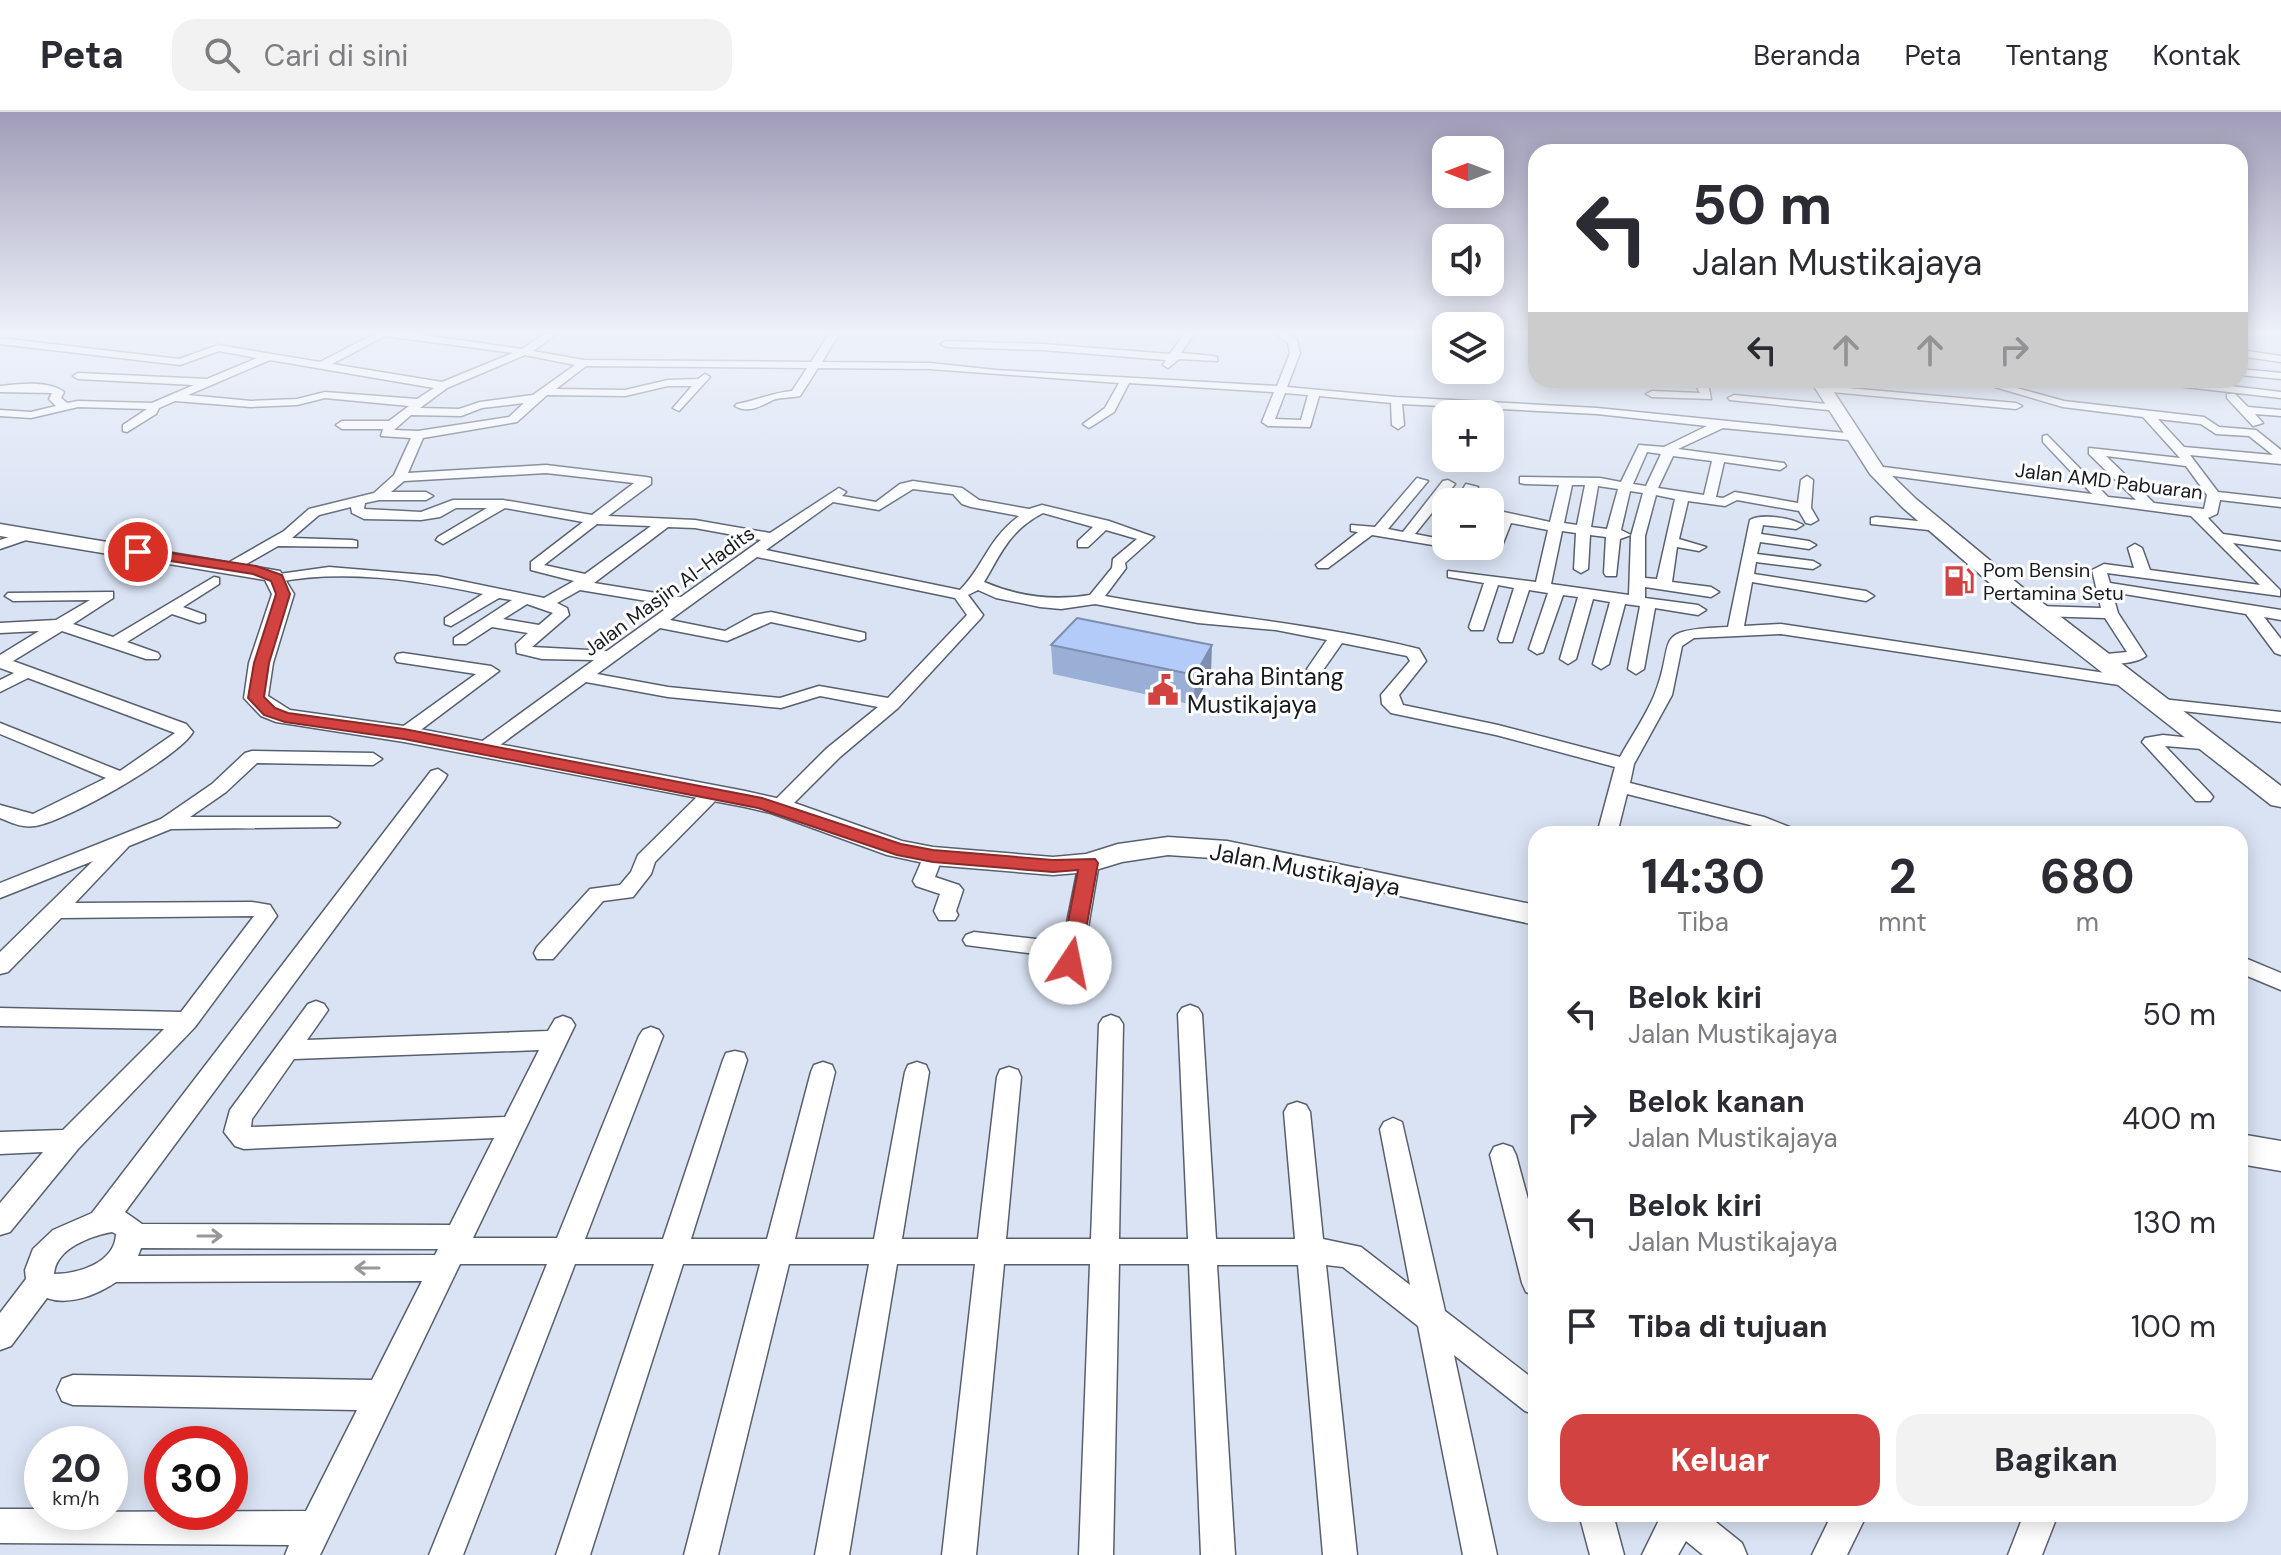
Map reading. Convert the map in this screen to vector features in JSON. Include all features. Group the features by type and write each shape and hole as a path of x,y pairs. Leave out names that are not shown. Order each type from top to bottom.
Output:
{"main road":[{"path":"1834,401 1876,470 1938,527 2038,611 2281,799"},
{"path":"0,530 222,574 265,572 277,578"},
{"name":"Jalan Mustikajaya","path":"277,578 283,594 261,663 256,698 270,711 285,717 404,734 779,807 897,849 933,856 1053,866 1089,863 1118,853 1168,846 1227,850 1528,913"},
{"path":"2248,1150 2281,1156"}],"street":[{"path":"59,401 68,406"},
{"path":"68,406 77,401"},
{"path":"0,413 31,415 68,406 154,406 167,401"},
{"path":"218,401 251,404 300,401"},
{"path":"372,401 461,413 506,401"},
{"path":"422,401 385,433 418,435 509,421 532,401"},
{"path":"679,408 684,401"},
{"path":"741,406 765,401"},
{"path":"1089,424 1110,410 1114,401"},
{"path":"1275,401 1268,422 1271,424 1306,424 1312,401"},
{"path":"1396,401 1398,425"},
{"path":"1420,401 1597,411 1856,438"},
{"path":"1652,401 1660,419"},
{"path":"1766,401 1838,408"},
{"path":"1936,401 1980,408 2016,406"},
{"path":"2053,401 2204,421 2216,430 2252,433 2281,458"},
{"path":"2231,401 2281,413"},
{"path":"2237,402 2257,423"},
{"path":"1782,403 1790,432"},
{"path":"2197,405 2207,420 2204,421"},
{"path":"127,428 152,412 154,406"},
{"path":"2148,416 2180,450"},
{"path":"342,425 392,425"},
{"path":"1636,669 1643,602 1638,581 1638,536 1651,489 1669,450 1719,425"},
{"path":"379,496 400,477 418,435"},
{"path":"2047,439 2106,502"},
{"path":"1611,573 1612,534 1623,485 1643,448 1719,457 1766,479 1804,518"},
{"name":"Jalan AMD Pabuaran","path":"2180,450 2281,458"},
{"name":"Jalan AMD Pabuaran","path":"1876,470 2210,514 2214,495 2180,450"},
{"path":"2151,507 2093,451 2189,463"},
{"path":"1709,500 1719,457"},
{"path":"400,477 546,469 646,481 536,567 584,582 687,603"},
{"path":"1525,480 1623,485 1725,502 1766,479"},
{"path":"1804,518 1807,480"},
{"path":"1323,565 1368,530 1422,481"},
{"path":"1537,649 1550,587 1554,526 1566,482"},
{"path":"1581,569 1583,530 1592,483"},
{"path":"1406,537 1448,484"},
{"path":"773,538 836,495 879,506 905,487 917,485 957,491 967,501 976,504 1032,514"},
{"path":"2214,495 2281,503"},
{"path":"115,643 275,542 314,512 379,496 426,496"},
{"path":"1664,584 1682,496"},
{"name":"Jalan Masjin Al-Hadits","path":"359,502 357,510 364,515 421,516 435,514 453,504 503,504 597,520 695,524 773,538"},
{"path":"443,540 503,504"},
{"path":"756,552 960,595 978,585 991,552 1032,514 1042,509 1147,537 1118,562 1119,568 1095,599"},
{"path":"2197,514 2218,538 2279,593"},
{"path":"1504,522 1506,517 1638,536"},
{"path":"1735,629 1760,519 1804,518"},
{"path":"1876,521 1938,527"},
{"path":"546,603 584,582 666,522"},
{"path":"1083,544 1104,524"},
{"path":"1368,530 1432,538"},
{"path":"0,545 30,534"},
{"path":"1754,537 1809,545"},
{"name":"Jalan Masjin Al-Hadits","path":"483,749 661,623 773,538"},
{"path":"2218,538 2238,544 2281,548"},
{"path":"2218,538 2281,548"},
{"path":"275,542 352,544"},
{"path":"1671,542 1699,547"},
{"path":"2238,544 2273,572 2279,593"},
{"path":"2135,548 2143,572"},
{"path":"1750,557 1813,565"},
{"path":"2103,659 2138,656 2110,613 2100,569 2135,575 2143,572 2279,593"},
{"path":"277,578 329,571 437,580 546,603 561,611 561,615 524,644 523,650 542,654 614,656"},
{"path":"1453,574 1698,610"},
{"path":"1747,577 1866,596"},
{"path":"1477,627 1493,579"},
{"path":"1638,581 1711,592"},
{"path":"1506,639 1523,584"},
{"path":"978,585 1001,595 1040,602 1061,604 1095,599 1198,618 1339,635 1413,652 1418,656 1418,661 1390,695 1391,704 1397,709 1498,730 1625,764"},
{"path":"2103,586 2281,615"},
{"path":"451,621 496,593"},
{"path":"1568,659 1587,593"},
{"path":"0,662 108,595 13,596"},
{"path":"779,807 833,753 892,704 972,622 975,615 960,595"},
{"path":"1601,664 1619,598"},
{"path":"460,641 524,599"},
{"path":"170,608 199,618"},
{"path":"2251,610 2281,650"},
{"path":"2038,611 2110,613"},
{"path":"661,623 727,636 760,618 771,617 859,636"},
{"path":"489,622 541,630"},
{"path":"0,628 61,625 152,656"},
{"path":"1609,826 1625,764 1663,695 1674,646 1679,639 1691,633 1781,629 2132,682"},
{"path":"1315,669 1339,635"},
{"path":"403,658 491,671 404,734"},
{"path":"0,662 184,732 180,739 122,778 37,820 24,821 0,811"},
{"path":"0,687 29,671"},
{"path":"586,677 668,692 781,703 819,691 892,704"},
{"path":"2162,704 2281,717"},
{"path":"0,728 122,778"},
{"path":"2203,797 2151,742 2163,740 2214,745"},
{"path":"0,891 168,823 219,788 252,757 373,759"},
{"path":"102,1221 438,775"},
{"path":"1617,786 1770,826"},
{"path":"545,953 597,894 626,892 641,874 645,860 712,793"},
{"path":"168,823 330,823"},
{"path":"0,966 126,840"},
{"path":"933,856 923,881 952,890 945,911 947,915"},
{"path":"974,940 1072,957 1089,863"},
{"path":"0,1223 69,1141 187,1021 266,916 262,910 55,911"},
{"path":"2248,968 2281,982"},
{"path":"316,1010 239,1117 237,1132 244,1138 513,1127"},
{"path":"1190,1014 1218,1555"},
{"path":"0,1017 187,1021"},
{"path":"1096,1555 1111,1024"},
{"path":"0,1526 309,1542 559,1032 289,1050"},
{"path":"446,1555 651,1036"},
{"path":"573,1555 735,1060"},
{"path":"701,1555 823,1072"},
{"path":"832,1555 917,1072"},
{"path":"959,1555 1009,1077"},
{"path":"1297,1112 1340,1555"},
{"path":"1393,1129 1480,1555"},
{"path":"0,1143 69,1141"},
{"path":"1503,1155 1528,1252"},
{"path":"0,1336 41,1283 40,1267 54,1247 77,1230 102,1221 124,1223 130,1228 130,1246 110,1269 91,1282 70,1289 52,1289 41,1283"},
{"path":"132,1236 453,1252"},
{"path":"110,1269 453,1252 1311,1250 1351,1256 1528,1394"},
{"path":"73,1390 380,1395"},
{"path":"1598,1522 1607,1555"},
{"path":"1659,1555 1677,1522"},
{"path":"1690,1522 1730,1555"},
{"path":"1829,1555 1846,1522"},
{"path":"2025,1555 2038,1522"}],"building":[{"path":"1077,618 1212,645 1195,675 1051,645"}],"place":[{"name":"Pom Bensin Pertamina Setu","path":"1959,581"},
{"name":"Graha Bintang Mustikajaya","path":"1163,690"}],"route":[{"path":"138,552 256,570 277,578 283,594 261,663 256,698 270,711 285,717 404,734 762,803 897,849 933,856 1053,866 1089,863 1070,963"}]}
